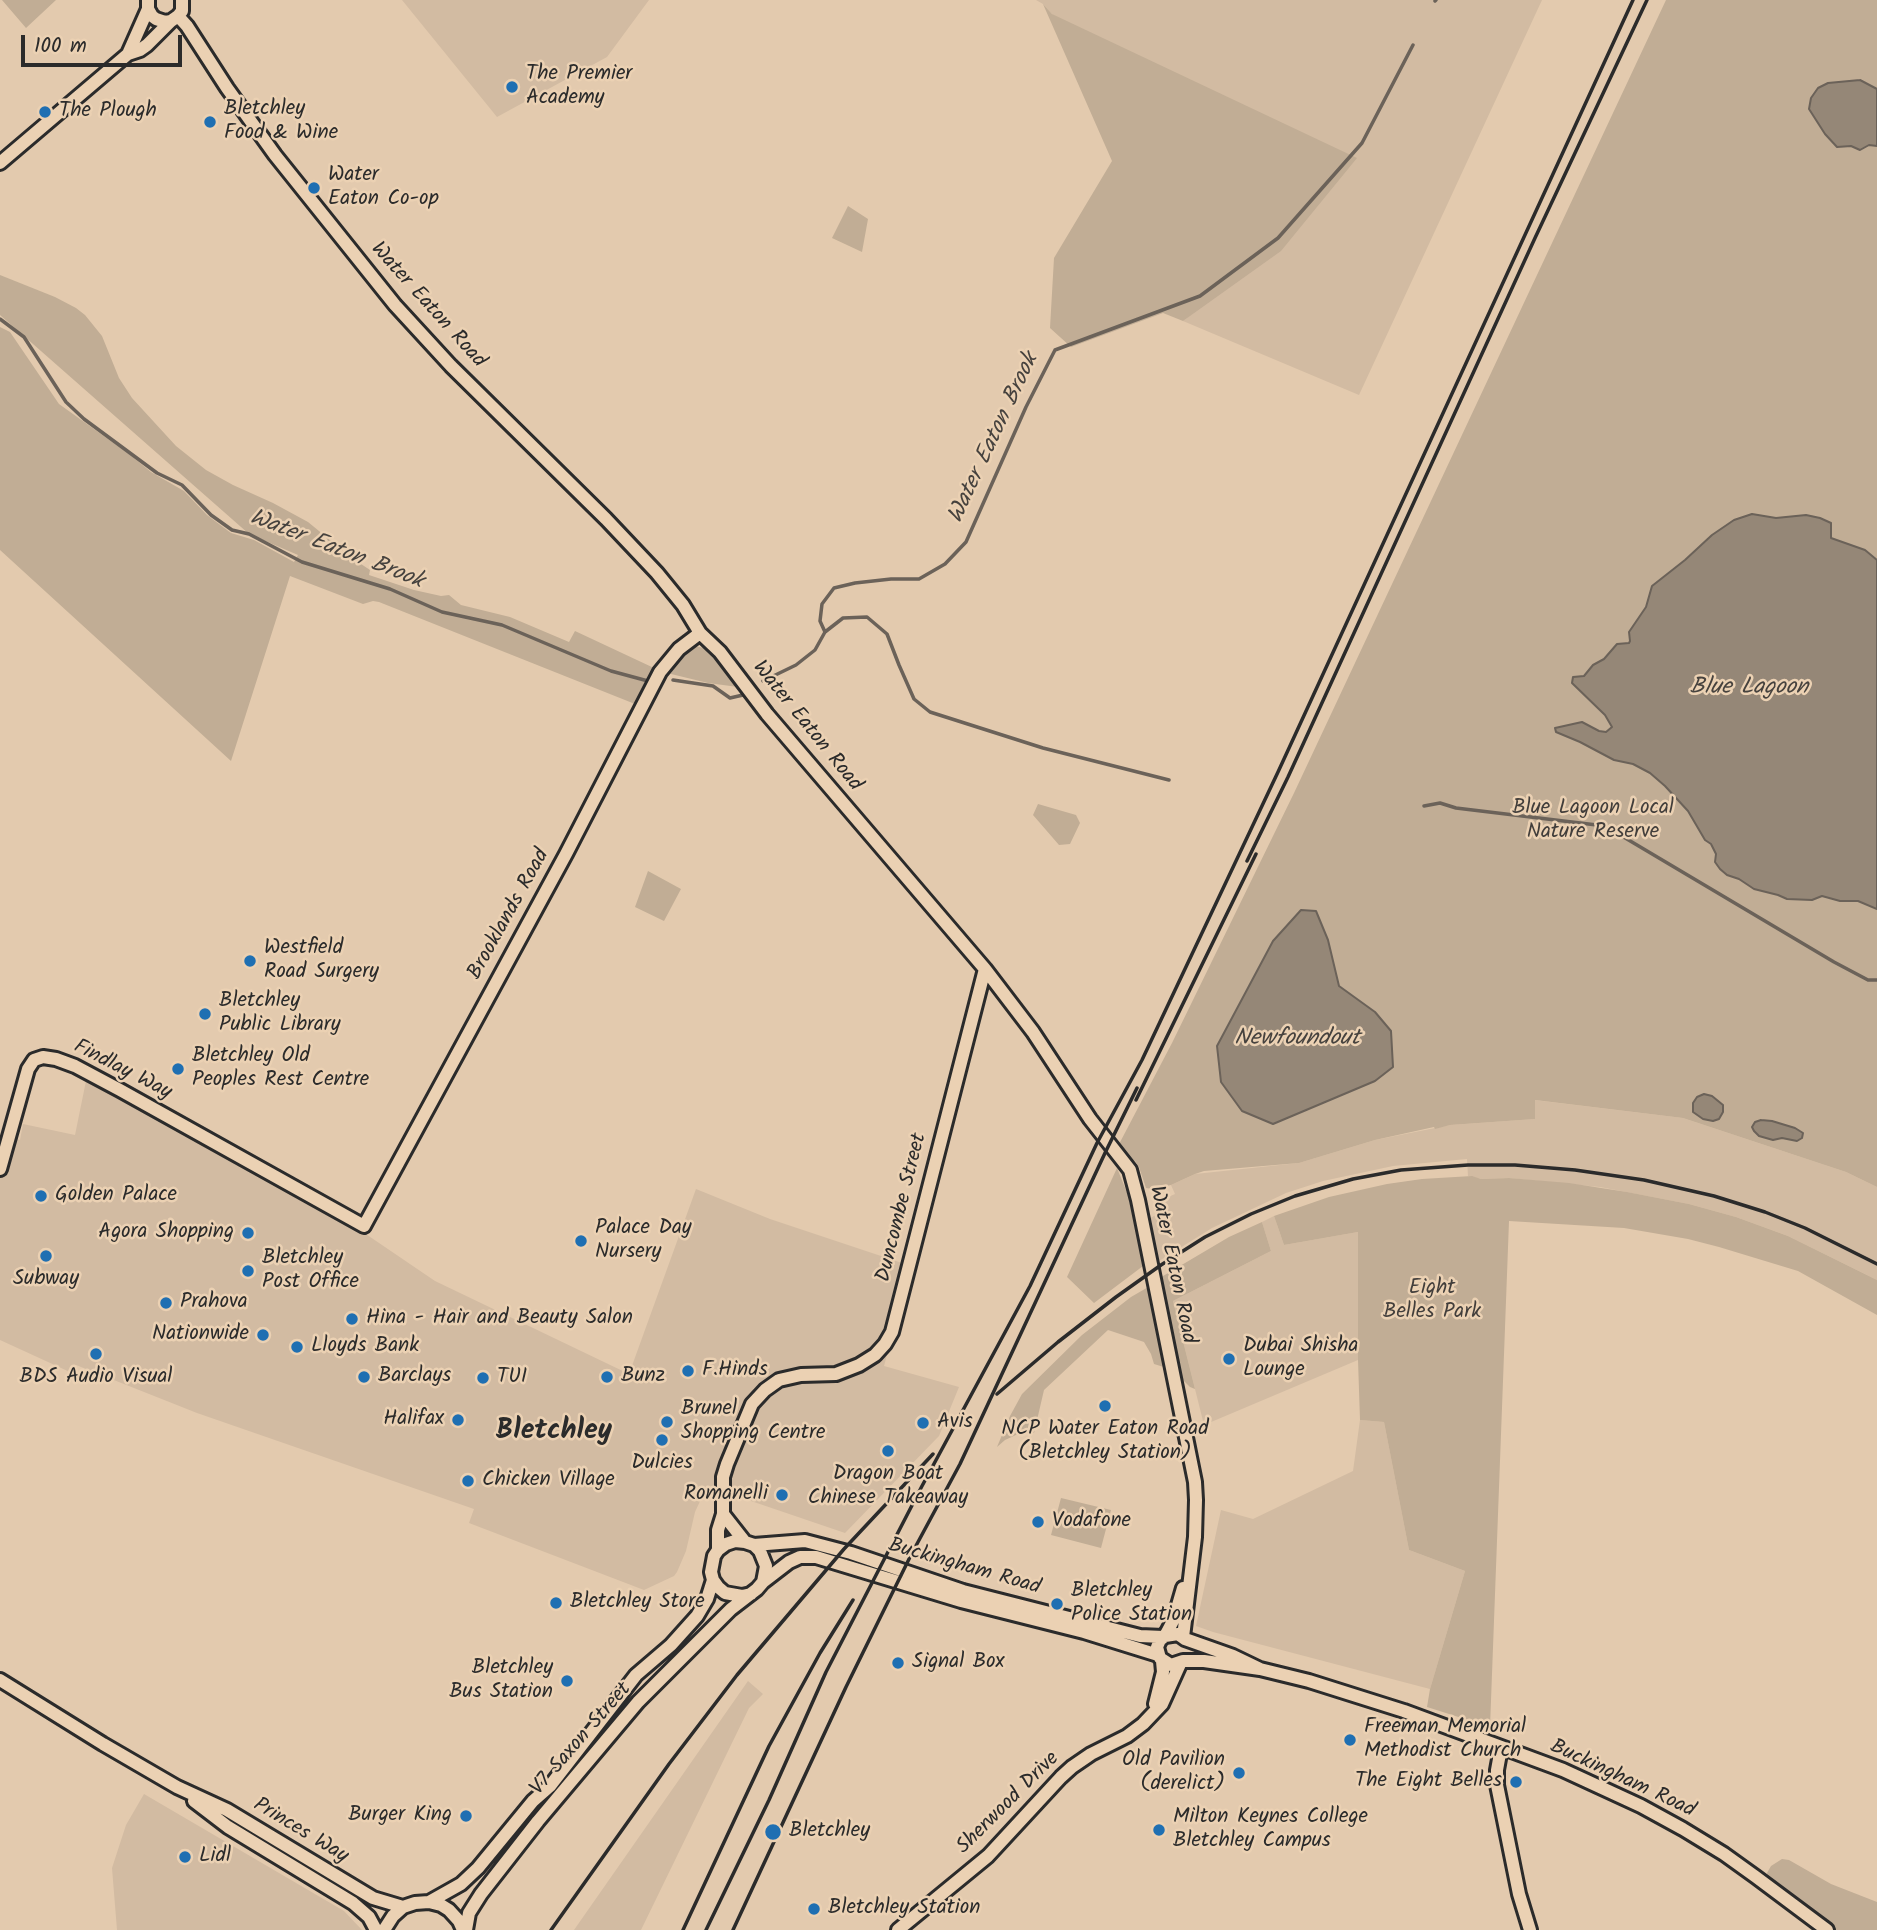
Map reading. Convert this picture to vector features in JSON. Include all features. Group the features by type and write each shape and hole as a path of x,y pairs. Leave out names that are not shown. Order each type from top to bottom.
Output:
{"street":[{"path":"0,163 128,54 147,45 174,19 183,5 182,0"},
{"path":"148,4 156,19 165,22 174,19"},
{"path":"128,54 148,4"},
{"name":"Water Eaton Road","path":"174,19 187,26 275,155 400,311 451,366 636,550 683,605 700,634 720,652 774,722 985,969 1033,1032 1090,1119 1130,1170 1195,1482 1196,1515 1184,1638"},
{"name":"Brooklands Road","path":"364,1226 582,823 660,672 678,649 700,634"},
{"name":"Duncombe Street","path":"723,1514 723,1477 746,1416 752,1404 765,1390 779,1380 801,1375 836,1374 859,1365 875,1355 892,1332 985,969"},
{"name":"Findlay Way","path":"0,1169 28,1069 34,1060 43,1057 56,1059 120,1090 364,1226"},
{"path":"723,1514 764,1558 766,1575 751,1594 742,1596 725,1593 713,1580 711,1564 718,1550 718,1530 723,1514"},
{"path":"718,1550 735,1541 749,1544"},
{"name":"Buckingham Road","path":"749,1544 805,1541 850,1553 963,1591 1140,1636 1164,1636"},
{"name":"Buckingham Road","path":"762,1582 789,1562 800,1557 816,1557 961,1601 1084,1632 1160,1658"},
{"name":"Water Eaton Road","path":"1164,1636 1174,1619 1191,1564"},
{"name":"V7 Saxon Street","path":"403,1907 429,1902 461,1884 478,1868 533,1801 550,1786 636,1675 671,1645 697,1616 707,1599 713,1580"},
{"name":"V7 Saxon Street","path":"464,1930 481,1894 638,1702 731,1609 751,1594"},
{"path":"1152,1714 1163,1671 1160,1658 1158,1643 1164,1636 1174,1633 1188,1643 1188,1653 1181,1663 1171,1665 1160,1658"},
{"name":"Buckingham Road","path":"1184,1638 1260,1669"},
{"name":"Buckingham Road","path":"1181,1663 1204,1661 1260,1669 1347,1692 1563,1770 1641,1806 1683,1829 1745,1869 1827,1930"},
{"name":"Sherwood Drive","path":"898,1930 988,1856 1061,1777 1091,1754 1127,1736 1143,1724 1162,1704 1181,1663"},
{"name":"Princes Way","path":"0,1680 103,1744 177,1787 227,1810 373,1898 403,1907"},
{"path":"1501,1748 1497,1785 1519,1894 1530,1930"},
{"name":"Princes Way","path":"177,1787 228,1827 354,1903 369,1917 376,1930"},
{"path":"429,1902 449,1910 464,1930"},
{"path":"384,1930 403,1907"}],"shaded area":[{"name":"The Premier Academy","path":"402,0 649,0 607,57 497,117"},
{"path":"1036,0 1542,0 1359,395 1183,321 1285,238"},
{"path":"87,1076 354,1226 435,1281 629,1374 696,1189 770,1219 911,1266 884,1366 959,1387 939,1436 845,1533 707,1486 695,1512 686,1551 677,1572 644,1590 469,1523 474,1509 197,1413 76,1365 72,1373 0,1340 0,1135 20,1140 23,1124 75,1135"},
{"path":"1534,1100 1683,1118 1846,1172 1877,1187 1877,1280 1788,1236 1736,1217 1689,1204 1600,1187 1509,1178 1481,1179 1468,1176 1467,1159 1393,1166 1323,1181 1286,1193 1212,1228 1159,1261 1149,1219 1167,1208 1164,1199 1175,1194 1171,1185 1195,1174 1299,1163 1375,1140 1450,1125 1535,1119"},
{"path":"1274,1216 1284,1245 1358,1232 1358,1360 1204,1425 1173,1301 1271,1251 1262,1222"},
{"path":"1360,1420 1384,1422 1409,1550 1465,1571 1430,1689 1196,1626 1221,1510 1253,1519 1353,1471"},
{"path":"748,1681 763,1694 749,1708 641,1930 574,1930"},
{"path":"144,1794 344,1911 362,1930 117,1930 112,1868 126,1825"}],"green space":[{"path":"2,0 56,0 26,28"},
{"name":"Blue Lagoon Local Nature Reserve","path":"1666,0 1877,0 1877,1187 1846,1172 1683,1118 1535,1100 1535,1119 1434,1127 1375,1140 1299,1163 1204,1171 1171,1185 1146,1188 1135,1161 1127,1158 1117,1148 1172,1043 1294,793"},
{"path":"1043,4 1052,14 1357,158 1281,251 1183,321 1163,313 1071,347 1050,328 1054,258 1112,161"},
{"path":"848,206 868,219 862,252 832,238"},
{"path":"0,275 55,297 85,315 102,336 119,378 132,398 176,446 206,470 308,522 370,570 369,575 414,590 441,596 449,595 461,605 510,617 569,642 575,631 654,668 635,704 379,602 363,604 290,576 231,761 0,550 0,327 10,332 59,404 151,472 184,491 207,515 231,533 254,540 294,562 298,555 249,534 0,315"},
{"path":"695,646 708,649 738,687 667,673 688,649"},
{"path":"1038,804 1076,815 1080,823 1070,844 1059,845 1033,815"},
{"path":"648,871 681,889 664,921 635,907"},
{"path":"1117,1168 1134,1210 1147,1263 1094,1303 1067,1277"},
{"name":"Eight Belles Park","path":"1472,1176 1481,1179 1509,1178 1569,1183 1689,1204 1788,1236 1877,1280 1877,1315 1798,1271 1688,1239 1624,1228 1509,1221 1490,1727 1427,1707 1465,1571 1409,1550 1384,1422 1360,1420 1358,1232 1284,1245 1274,1216 1329,1197 1387,1184"},
{"path":"1262,1222 1271,1251 1173,1301 1195,1389 1190,1387 1180,1377 1158,1279 1229,1237"},
{"path":"1150,1286 1167,1368 1154,1364 1144,1342 1108,1330 1044,1390 1034,1433 1018,1434 997,1447 1022,1394 1082,1335 1131,1297"},
{"path":"1061,1498 1111,1510 1101,1548 1051,1535"},
{"path":"1782,1859 1789,1860 1831,1884 1877,1902 1877,1930 1835,1930 1769,1881 1767,1873 1771,1866"}],"water":[{"path":"1860,80 1877,89 1877,146 1869,145 1860,150 1851,146 1837,147 1809,109 1811,98 1818,88 1828,83"},
{"name":"Blue Lagoon","path":"1752,514 1776,518 1806,515 1820,518 1831,523 1831,538 1865,550 1877,560 1877,909 1858,901 1840,901 1822,896 1812,900 1787,899 1754,889 1727,875 1715,862 1716,854 1711,844 1705,840 1688,811 1650,773 1633,764 1614,760 1556,732 1555,728 1582,722 1599,731 1606,732 1612,727 1605,715 1572,683 1573,677 1584,676 1617,644 1629,643 1629,632 1646,607 1652,586 1712,535 1734,520"},
{"name":"Newfoundout","path":"1301,910 1316,911 1328,940 1339,986 1375,1012 1391,1031 1393,1067 1375,1081 1273,1124 1242,1111 1221,1082 1217,1046 1273,941"},
{"path":"1704,1094 1712,1096 1723,1105 1719,1119 1703,1119 1693,1112 1693,1103 1697,1097"},
{"path":"1761,1120 1795,1128 1803,1133 1802,1138 1797,1141 1782,1138 1773,1140 1759,1136 1752,1127 1755,1122"}],"waterway":[{"name":"Water Eaton Brook","path":"763,681 796,665 815,650 825,632 820,621 822,604 834,588 891,579 919,579 945,564 966,542 1026,407 1055,350 1200,296 1278,238 1362,143 1413,45"},
{"name":"Water Eaton Brook","path":"0,319 24,337 66,402 84,419 157,473 182,485 211,515 232,530 249,534 302,562 390,589 442,612 502,625 611,671 648,681"},
{"name":"Water Eaton Brook","path":"825,632 843,618 867,617 887,634 914,699 930,712 1043,748 1169,780"},
{"name":"Water Eaton Brook","path":"673,680 713,686 730,698 743,695"},
{"name":"Water Eaton Brook","path":"1424,806 1440,803 1456,808 1605,826 1834,962 1868,980 1877,980"}],"railway":[{"path":"706,1930 769,1800 826,1672 1030,1286 1097,1143 1142,1060 1278,772 1633,0"},
{"path":"1247,861 1647,0"},
{"path":"1136,1100 1256,854"},
{"path":"733,1930 846,1687 911,1555 960,1464 1137,1088"},
{"path":"997,1394 1116,1297 1205,1237 1295,1196 1353,1179 1401,1170 1515,1165 1644,1180 1714,1196 1765,1212 1805,1228 1877,1264"},
{"path":"551,1930 669,1764 737,1675 844,1549 933,1454"},
{"path":"683,1930 769,1746 820,1653 853,1600"}],"place":[{"name":"The Premier Academy","path":"512,87"},
{"name":"The Plough","path":"45,112"},
{"name":"Bletchley Food & Wine","path":"210,122"},
{"name":"Water Eaton Co-op","path":"314,188"},
{"name":"Westfield Road Surgery","path":"250,961"},
{"name":"Bletchley Public Library","path":"205,1014"},
{"name":"Bletchley Old Peoples Rest Centre","path":"178,1069"},
{"name":"Golden Palace","path":"41,1196"},
{"name":"Agora Shopping","path":"248,1233"},
{"name":"Palace Day Nursery","path":"581,1241"},
{"name":"Subway","path":"46,1256"},
{"name":"Bletchley Post Office","path":"248,1271"},
{"name":"Prahova","path":"166,1303"},
{"name":"Hina - Hair and Beauty Salon","path":"352,1319"},
{"name":"Nationwide","path":"263,1335"},
{"name":"Lloyds Bank","path":"297,1347"},
{"name":"BDS Audio Visual","path":"96,1354"},
{"name":"Dubai Shisha Lounge","path":"1229,1359"},
{"name":"F.Hinds","path":"688,1371"},
{"name":"Barclays","path":"364,1377"},
{"name":"Bunz","path":"607,1377"},
{"name":"TUI","path":"483,1378"},
{"name":"NCP Water Eaton Road (Bletchley Station)","path":"1105,1406"},
{"name":"Halifax","path":"458,1420"},
{"name":"Brunel Shopping Centre","path":"667,1422"},
{"name":"Avis","path":"923,1423"},
{"name":"Dulcies","path":"662,1440"},
{"name":"Dragon Boat Chinese Takeaway","path":"888,1451"},
{"name":"Chicken Village","path":"468,1481"},
{"name":"Romanelli","path":"782,1495"},
{"name":"Vodafone","path":"1038,1522"},
{"name":"Bletchley Store","path":"556,1603"},
{"name":"Bletchley Police Station","path":"1057,1604"},
{"name":"Signal Box","path":"898,1663"},
{"name":"Bletchley Bus Station","path":"567,1681"},
{"name":"Freeman Memorial Methodist Church","path":"1350,1740"},
{"name":"Old Pavilion (derelict)","path":"1239,1773"},
{"name":"The Eight Belles","path":"1516,1782"},
{"name":"Burger King","path":"466,1816"},
{"name":"Milton Keynes College Bletchley Campus","path":"1159,1830"},
{"name":"Bletchley","path":"773,1832"},
{"name":"Lidl","path":"185,1857"},
{"name":"Bletchley Station","path":"814,1909"}],"district":[{"name":"Bletchley","path":"554,1433"}]}
